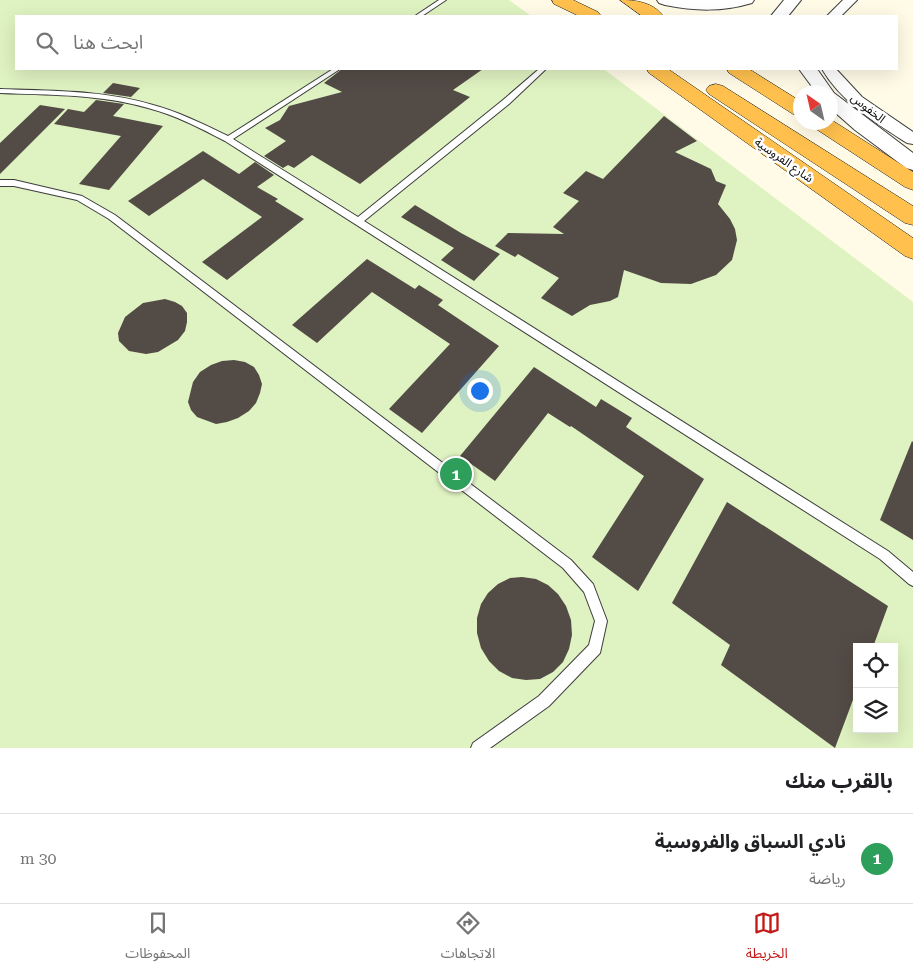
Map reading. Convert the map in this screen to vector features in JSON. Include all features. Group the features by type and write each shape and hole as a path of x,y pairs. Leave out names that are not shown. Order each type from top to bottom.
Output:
{"highway":[{"path":"560,0 582,15"},
{"path":"628,0 652,15"},
{"name":"شارع الفروسية","path":"657,70 913,250"},
{"path":"683,70 913,217"},
{"path":"738,70 793,106"},
{"path":"832,130 913,182"},
{"path":"870,220 913,256"}],"street":[{"path":"665,0 708,6 733,4 746,0"},
{"path":"736,15 762,0"},
{"path":"780,15 793,0"},
{"path":"801,15 808,0"},
{"path":"835,15 850,0"},
{"path":"809,70 820,85"},
{"name":"الخفوس","path":"830,70 841,85 859,103 911,136"},
{"path":"838,105 862,126 913,163"}],"lane":[{"path":"420,15 443,0"},
{"path":"228,139 335,70"},
{"path":"357,222 542,70"},
{"path":"0,91 75,94 140,103 194,122 228,139 884,555 913,580"},
{"path":"0,183 14,183 79,198 112,217 567,564 589,588 601,621 595,648 544,702 478,748"}],"green space":[{"path":"0,0 509,0 530,15 15,15 15,70 605,70 913,302 913,748 0,748"}],"building":[{"path":"341,70 482,70 453,90 470,97 360,184 312,155 294,168 288,165 283,168 264,156 286,141 265,128 280,120 289,106 342,92 324,83"},
{"path":"113,83 140,88 131,97 103,93"},
{"path":"96,100 124,104 113,116 163,126 109,190 79,184 121,136 54,124 68,109 84,112"},
{"path":"40,105 65,109 0,174 0,143"},
{"path":"664,116 697,141 675,152 711,169 716,181 726,185 718,204 735,229 737,240 732,260 716,275 691,284 661,283 624,270 618,297 610,301 590,305 572,316 541,298 559,278 518,254 515,257 495,246 508,233 564,234 553,227 579,201 563,193 586,171 603,179"},
{"path":"203,151 239,174 255,162 274,175 257,187 278,199 275,201 304,219 227,280 202,262 262,217 203,179 149,216 128,201"},
{"path":"415,205 500,254 474,281 441,260 454,248 401,217"},
{"path":"367,259 415,289 419,285 443,300 438,305 499,346 422,433 389,409 450,344 372,292 317,343 292,325"},
{"path":"165,299 182,306 187,313 185,331 178,340 158,352 146,354 129,351 119,341 118,333 125,317 143,303"},
{"path":"234,360 245,362 254,367 259,375 262,384 256,403 249,411 227,422 216,424 197,417 191,410 188,402 193,382 200,372 211,365 222,361"},
{"path":"534,367 596,407 601,399 632,418 626,427 704,479 638,591 592,557 644,476 571,426 548,413 495,481 460,456"},
{"path":"913,442 913,540 880,520"},
{"path":"727,502 888,606 874,643 853,643 853,700 835,748 721,665 730,645 672,603"},
{"path":"510,578 536,579 548,585 558,594 566,606 571,620 572,635 569,649 563,662 553,672 540,679 512,678 499,671 489,661 481,648 477,633 477,618 481,604 488,593 498,584"}],"place":[{"name":"نادي السباق والفروسية","path":"456,474"}]}
